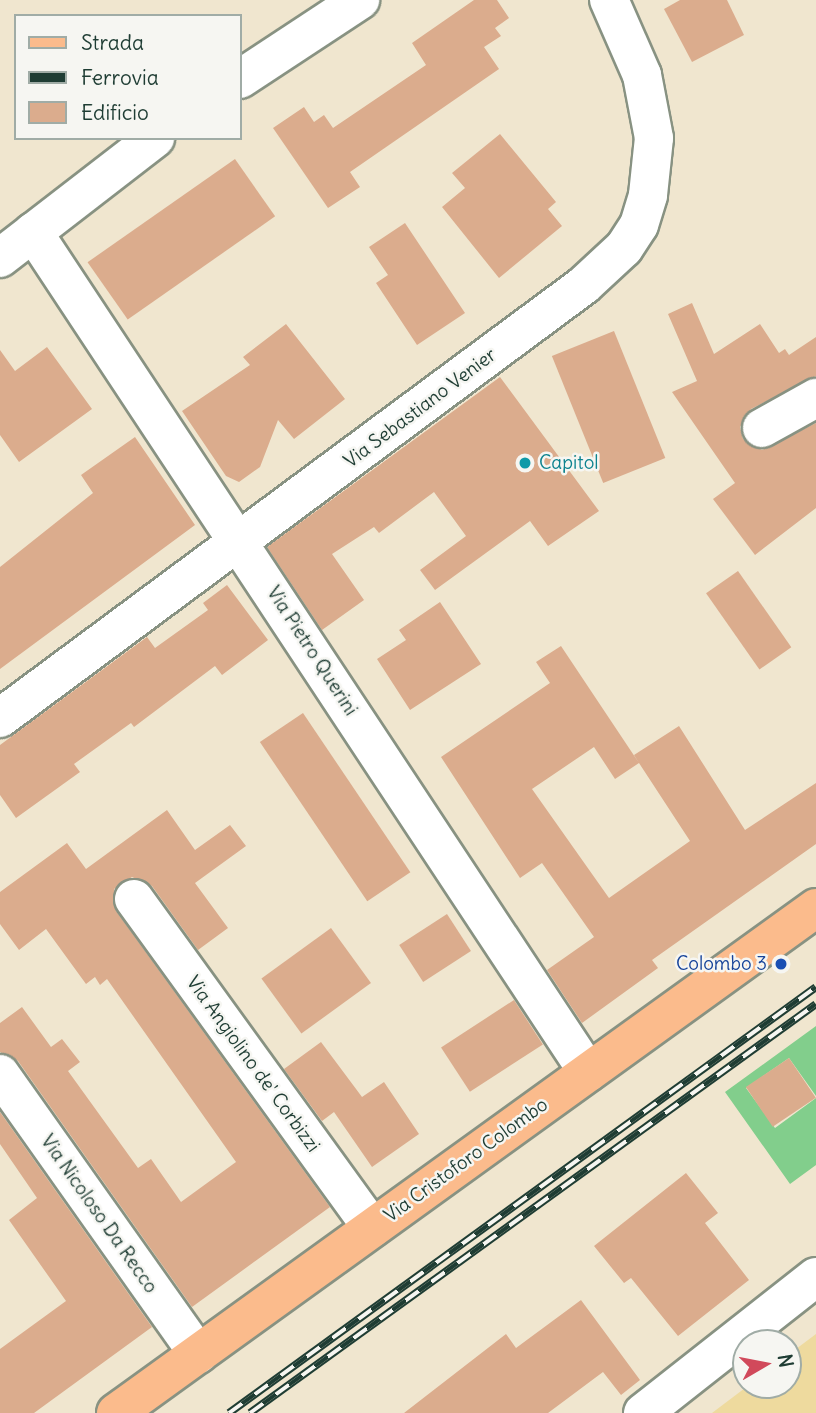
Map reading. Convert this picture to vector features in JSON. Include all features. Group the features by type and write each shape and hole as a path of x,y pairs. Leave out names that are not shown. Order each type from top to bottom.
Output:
{"main road":[{"name":"Via Cristoforo Colombo","path":"116,1413 816,908"}],"street":[{"path":"242,78 360,0"},
{"name":"Via Sebastiano Venier","path":"0,718 584,285 624,248 639,225 648,195 654,138 642,75 609,0"},
{"path":"0,258 152,140"},
{"name":"Via Pietro Querini","path":"33,232 588,1072"},
{"path":"762,428 816,398"},
{"name":"Via Angiolino de' Corbizzi","path":"134,899 372,1228"},
{"name":"Via Nicoloso Da Recco","path":"0,1074 198,1354"},
{"path":"643,1413 816,1277"}],"green space":[{"path":"816,1026 816,1096 789,1058 746,1088 775,1128 816,1098 816,1165 790,1184 725,1092"}],"sand":[{"path":"816,1334 816,1413 712,1413 732,1398 802,1399 802,1344"}],"building":[{"path":"474,0 497,0 509,18 495,28 501,36 484,47 499,69 350,172 360,187 328,208 273,128 304,107 314,122 324,115 333,128 426,65 412,43"},
{"path":"680,0 727,0 744,35 692,62 664,9"},
{"path":"500,134 556,202 548,209 562,226 499,278 442,207 465,188 452,173"},
{"path":"235,159 275,216 128,320 88,262"},
{"path":"405,223 465,313 417,345 376,283 388,275 369,247"},
{"path":"692,303 714,354 760,324 779,353 785,349 789,355 816,337 816,376 751,409 740,427 743,439 762,450 816,423 816,508 755,555 713,499 735,483 672,392 697,381 668,314"},
{"path":"286,324 345,399 294,439 278,420 260,467 239,482 226,476 182,411 250,365 243,357"},
{"path":"614,331 665,458 603,483 552,356"},
{"path":"47,347 92,409 19,462 0,435 0,350 15,371"},
{"path":"500,377 599,511 548,546 530,521 435,590 420,570 466,536 434,492 379,533 374,527 332,554 364,600 322,630 267,547"},
{"path":"135,437 195,525 0,669 0,567 93,493 81,475"},
{"path":"738,571 791,647 759,670 706,593"},
{"path":"227,585 268,640 222,675 215,666 134,727 131,723 74,764 80,772 16,818 0,795 0,745 147,637 155,648 208,610 203,603"},
{"path":"440,602 481,664 410,710 377,659 406,640 399,630"},
{"path":"561,646 639,763 634,755 679,726 745,830 816,783 816,844 652,960 658,968 582,1023 547,970 594,937 542,863 520,878 441,757 550,683 536,662","holes":["594,747 615,779 639,763 690,841 609,898 532,789"]},
{"path":"303,713 410,872 367,901 260,742"},
{"path":"167,810 195,850 230,825 246,846 195,883 228,928 198,950 152,886 132,877 114,889 116,911 330,1207 192,1307 18,1061 0,1052 0,1023 22,1007 51,1047 62,1039 80,1062 68,1071 138,1168 151,1159 181,1202 236,1162 107,979 100,985 95,977 86,984 46,929 19,950 0,924 0,892 67,843 86,869"},
{"path":"447,914 471,951 423,982 399,945"},
{"path":"331,928 371,983 301,1034 261,979"},
{"path":"514,1000 543,1044 470,1092 441,1047"},
{"path":"321,1042 362,1097 384,1082 419,1134 372,1167 334,1112 322,1121 284,1069"},
{"path":"789,1058 816,1098 773,1127 746,1087"},
{"path":"0,1112 152,1327 34,1413 0,1413 0,1349 66,1301 9,1220 37,1198 0,1144"},
{"path":"686,1173 718,1213 705,1223 749,1280 678,1336 631,1278 624,1283 594,1246"},
{"path":"581,1300 640,1380 621,1395 603,1372 548,1413 404,1413 506,1334 516,1348"}],"railway":[{"path":"229,1413 816,987"},
{"path":"250,1413 816,1004"}],"place":[{"name":"Capitol","path":"525,463"},
{"name":"Colombo 3","path":"781,964"}]}
